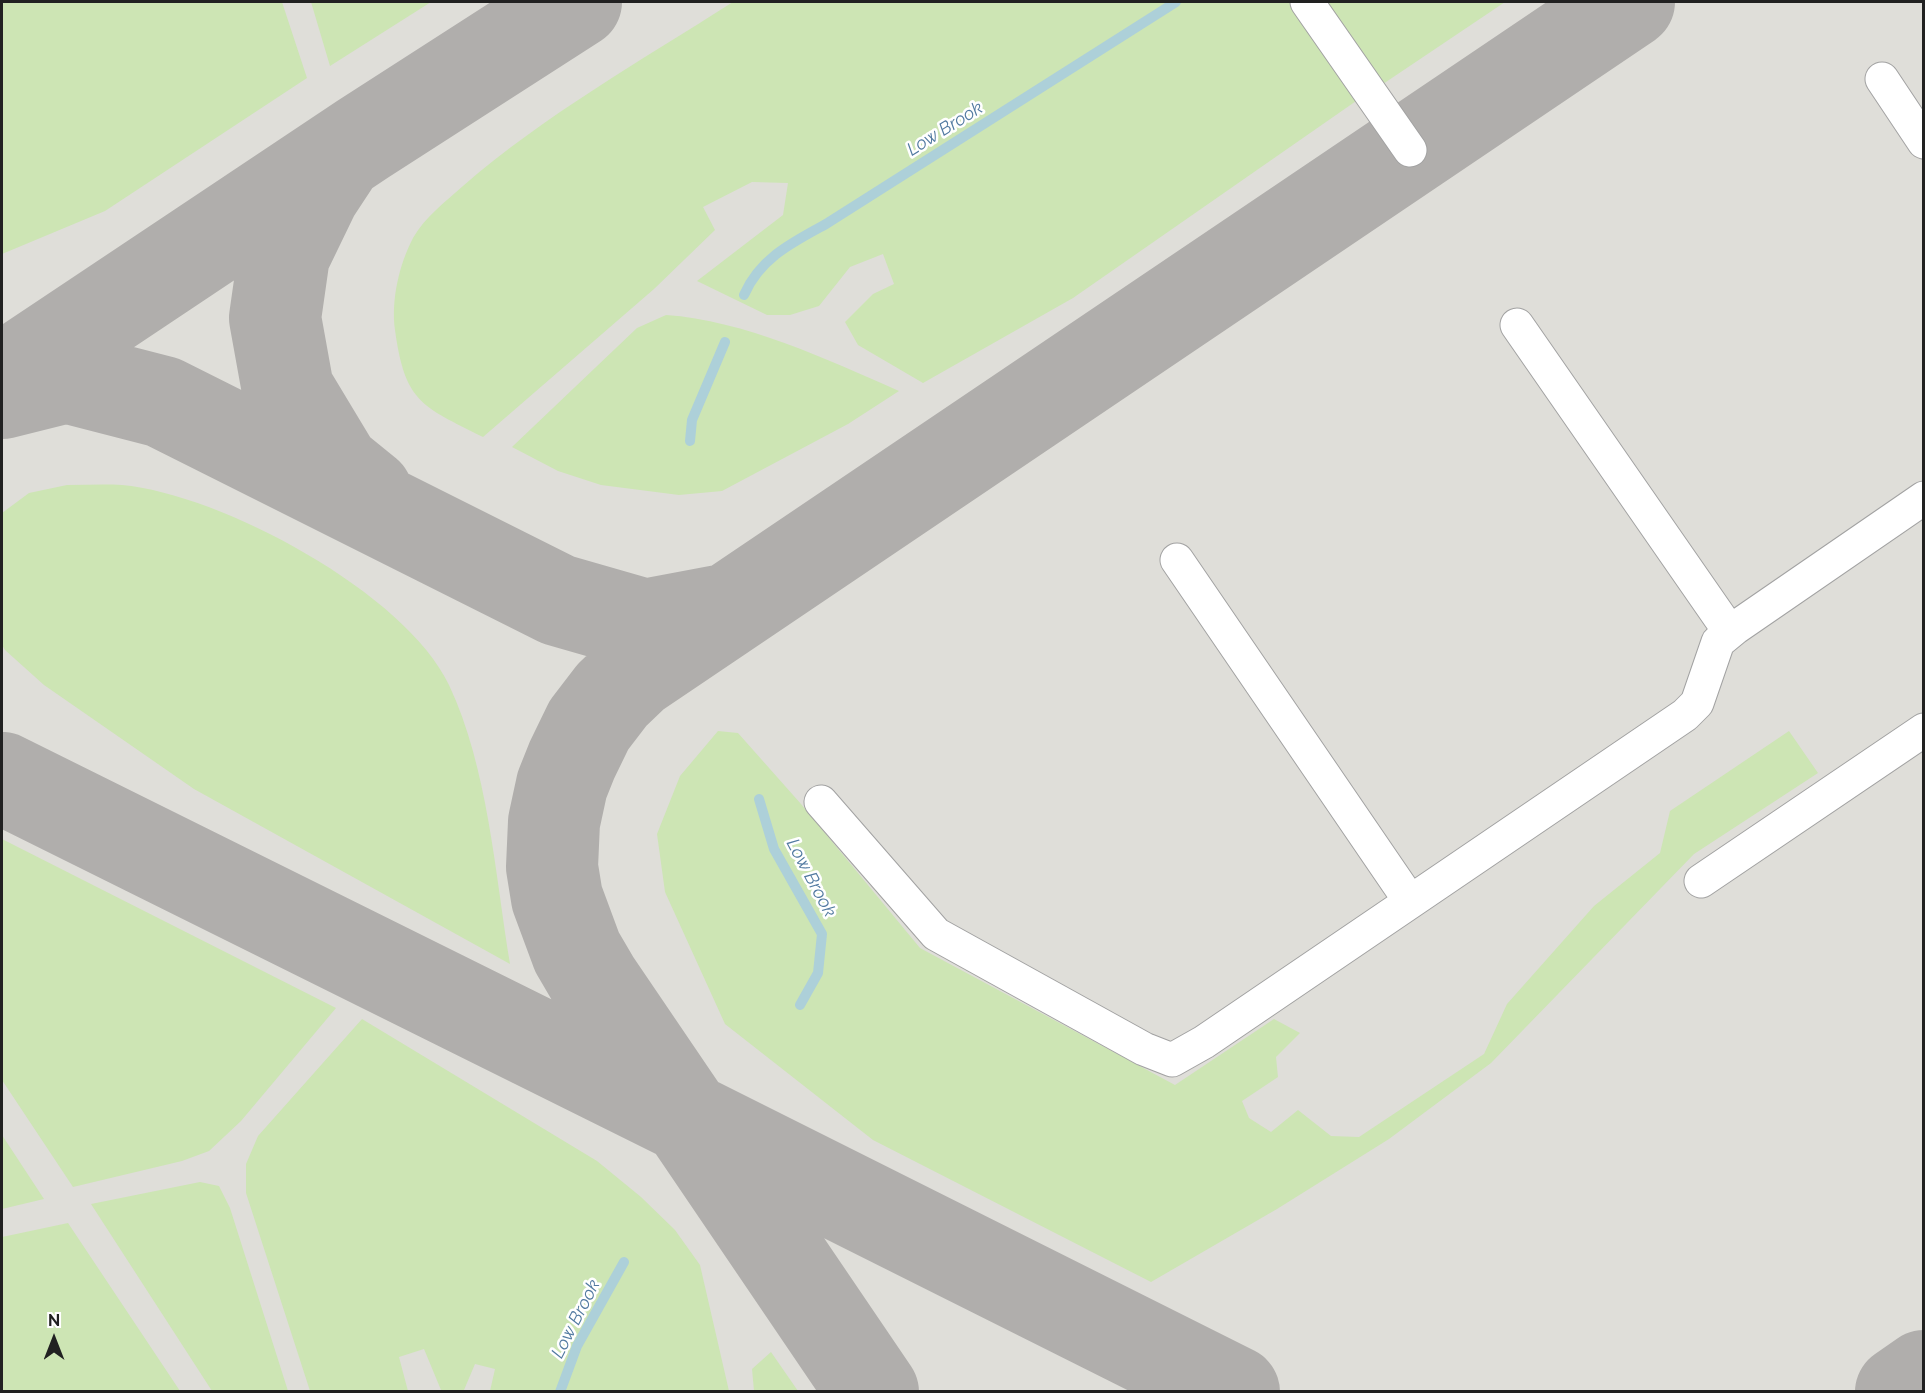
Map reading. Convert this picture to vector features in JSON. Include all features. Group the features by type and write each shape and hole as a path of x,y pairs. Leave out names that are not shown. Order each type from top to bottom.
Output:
{"lane":[{"path":"1307,2 1410,150"},
{"path":"1882,80 1923,142"},
{"path":"1517,326 1730,632"},
{"path":"821,801 936,934 1144,1049 1172,1060 1204,1042 1685,715 1697,703 1718,642 1923,498"},
{"path":"1177,560 1410,901"},
{"path":"1701,881 1923,730"}],"shaded area":[{"path":"2,2 1923,2 1923,1391 2,1392"}],"green space":[{"path":"2,2 282,2 307,78 105,211 2,254"},
{"path":"311,2 431,2 330,66"},
{"path":"733,2 1293,2 1359,99 1073,298 923,383 858,345 845,322 873,294 894,284 883,254 850,267 819,306 790,315 767,315 697,281 783,215 788,183 752,182 703,207 715,230 654,289 483,437 431,409 411,388 404,373 394,319 395,295 400,271 408,248 418,231 429,217 450,198 527,135"},
{"path":"1323,2 1505,2 1380,86"},
{"path":"666,315 695,318 755,333 815,355 899,391 848,424 722,491 679,495 601,485 558,471 512,447 637,328"},
{"path":"67,485 122,485 163,492 209,507 258,528 306,554 353,584 394,616 427,650 449,685 473,751 488,822 510,964 194,789 44,685 5,650 2,645 2,513 29,493"},
{"path":"718,731 738,733 801,804 920,948 1175,1085 1274,1019 1300,1033 1276,1057 1278,1077 1242,1101 1249,1118 1271,1132 1298,1110 1331,1136 1359,1137 1484,1054 1507,1004 1594,906 1660,853 1670,811 1789,731 1818,773 1694,854 1491,1063 1389,1139 1277,1209 1151,1282 873,1140 725,1024 665,892 657,834 680,776"},
{"path":"2,839 336,1008 241,1121 209,1151 182,1161 73,1187 2,1080"},
{"path":"362,1019 597,1161 641,1197 675,1230 700,1265 729,1391 490,1391 495,1369 475,1364 464,1390 441,1390 424,1349 399,1357 408,1391 310,1391 246,1193 246,1164 258,1136"},
{"path":"2,1135 44,1199 2,1209"},
{"path":"200,1182 219,1186 230,1208 288,1391 212,1391 91,1204"},
{"path":"68,1223 180,1391 2,1391 2,1237"},
{"path":"771,1352 798,1391 754,1391 752,1369"}],"waterway":[{"name":"Low Brook","path":"744,295 759,271 779,252 1176,2"},
{"name":"Low Brook","path":"690,441 692,420 725,342"},
{"name":"Low Brook","path":"759,799 774,849 822,934 818,973 800,1005"},
{"name":"Low Brook","path":"560,1392 577,1346 624,1262"}],"taxiway":[{"path":"2,380 363,139 576,2"},
{"path":"1234,1392 687,1118 594,981 577,952 557,898 552,867 554,822 562,785 589,725 612,695 635,673 1629,2"},
{"path":"337,158 314,193 284,255 275,318 288,390 335,468 367,494"},
{"path":"2,393 66,377 163,402 558,600 645,625 730,609"},
{"path":"2,778 687,1118 873,1392"},
{"path":"1901,1392 1924,1376"}]}
